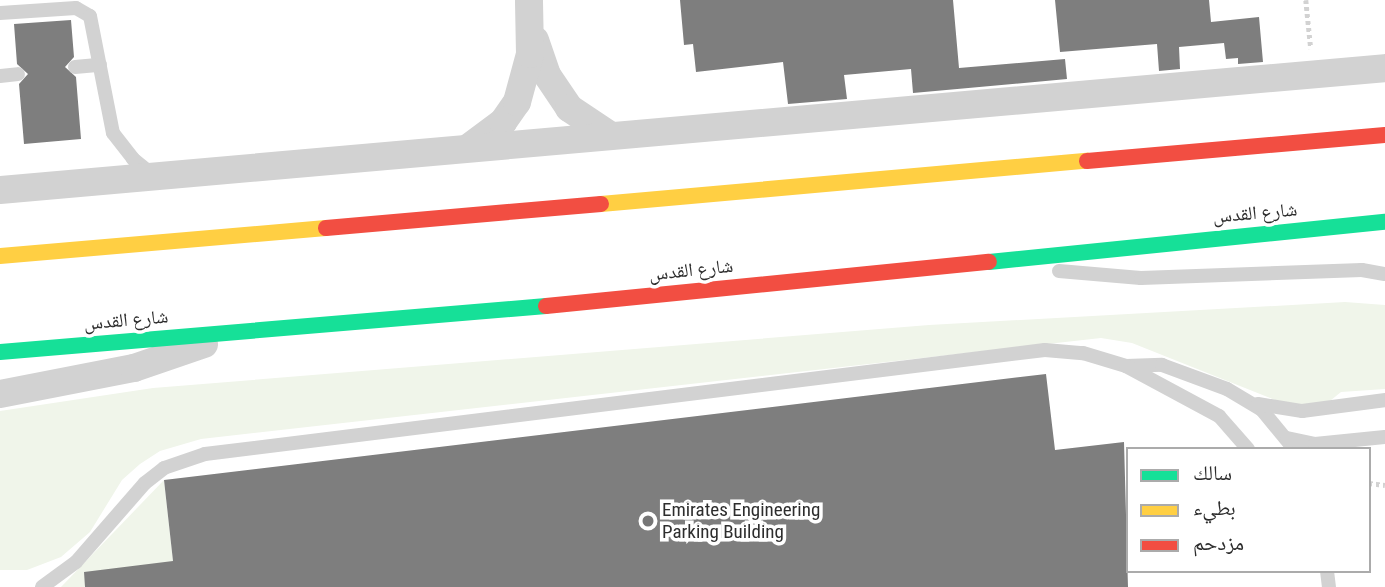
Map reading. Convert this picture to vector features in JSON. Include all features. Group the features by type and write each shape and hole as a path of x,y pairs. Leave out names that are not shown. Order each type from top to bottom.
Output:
{"main road":[{"path":"0,256 1385,135"},
{"name":"شارع القدس","path":"0,352 569,304 1385,222"}],"street":[{"path":"529,0 532,30 547,75 562,99 586,123 611,136"},
{"path":"465,149 503,122 517,102 526,78 532,30"},
{"path":"0,190 1385,68"},
{"path":"0,394 134,368 232,332"}],"lane":[{"path":"0,13 83,11 94,23 113,133 133,159 155,176"},
{"path":"75,67 100,65"},
{"path":"0,76 18,74"},
{"path":"978,261 1141,278 1362,270 1385,274"},
{"path":"42,587 76,562 145,483 164,468 205,454 1045,350 1083,353 1126,366 1219,416 1246,447"},
{"path":"1126,366 1162,365 1247,400 1302,411 1385,400"},
{"path":"1247,400 1290,443 1315,444 1385,437"}],"path":[{"path":"1307,0 1313,74"}],"shaded area":[{"path":"1345,302 1385,305 1385,389 1341,392 1325,405 1285,404 1132,343 1101,338 201,439 160,451 140,464 122,480 90,532 61,557 27,570 0,570 0,411 153,388 929,325"},
{"path":"164,480 173,561 106,587 61,587"}],"building":[{"path":"680,0 953,0 959,68 1065,59 1067,79 913,93 911,69 844,75 847,99 788,104 783,62 696,72 693,44 684,45"},
{"path":"1055,0 1209,0 1211,22 1259,17 1263,62 1238,64 1238,58 1226,59 1224,43 1179,47 1180,69 1159,71 1157,44 1060,52"},
{"path":"71,20 74,57 65,67 76,77 81,139 24,144 19,84 28,74 17,64 14,24"},
{"name":"Emirates Engineering Parking Building","path":"1046,374 1055,450 1124,442 1128,587 85,587 84,572 173,561 164,480"}],"traffic: fast":[{"path":"989,262 1385,222"},
{"path":"0,352 546,306"}],"traffic: slow":[{"path":"601,204 1087,161"},
{"path":"0,256 326,228"}],"traffic: jam":[{"path":"1087,161 1385,135"},
{"path":"326,228 601,204"},
{"path":"546,306 989,262"}],"place":[{"name":"Emirates Engineering Parking Building","path":"648,521"}]}
